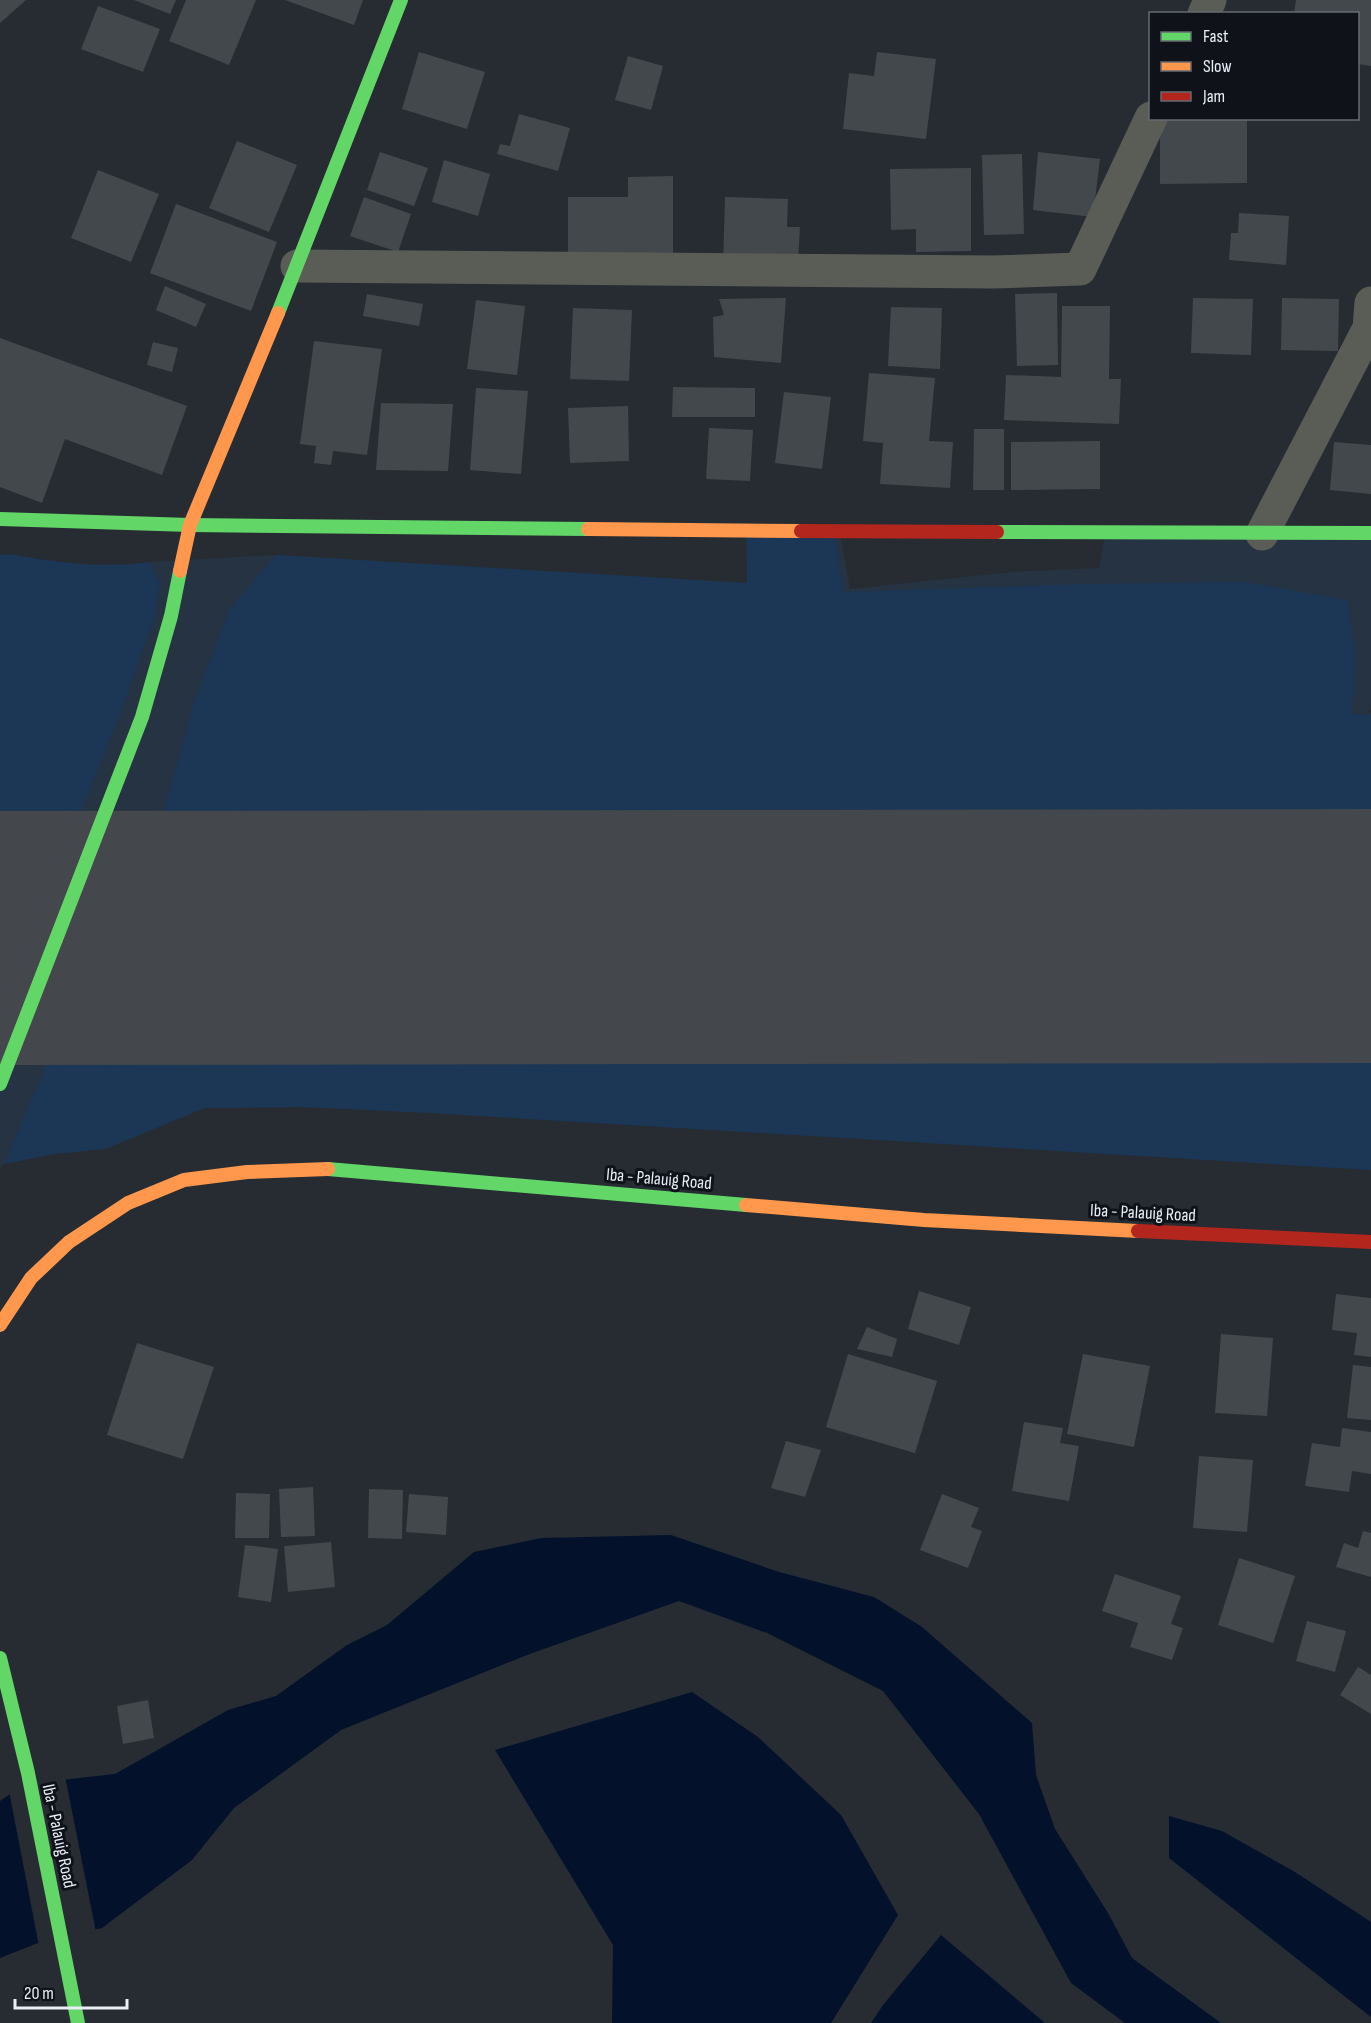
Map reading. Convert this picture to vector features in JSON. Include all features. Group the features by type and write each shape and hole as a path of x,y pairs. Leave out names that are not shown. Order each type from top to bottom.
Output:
{"street":[{"path":"0,1084 142,717 171,616 190,525 297,266 401,0"},
{"path":"297,266 993,272 1080,270 1150,120"},
{"path":"1262,534 1369,328 1371,303"},
{"path":"0,519 190,525 746,531 1371,533"},
{"name":"Iba - Palauig Road","path":"0,1325 31,1278 69,1242 128,1203 184,1180 247,1172 331,1169 924,1220 1371,1242"},
{"name":"Iba - Palauig Road","path":"0,1658 28,1773 78,2023"}],"shaded area":[{"path":"746,531 840,532 850,589 1012,572 1099,568 1105,535 1371,536 1371,705 1368,712 1371,713 1371,1169 303,1107 205,1108 105,1149 54,1154 4,1164 0,1170 0,555 73,565 123,565 276,555 747,583"},
{"path":"747,533 834,533 843,592 1084,584 1245,582 1348,600 1355,656 1352,714 1371,715 1371,865 149,866 194,702 230,608 276,555 747,583"},
{"path":"8,554 96,565 149,562 160,583 155,615 121,712 59,866 0,866 0,555"},
{"path":"1371,1007 1371,1170 303,1107 205,1108 105,1149 54,1154 4,1164 70,1008"},
{"path":"671,1535 779,1572 874,1597 922,1627 1032,1723 1036,1775 1055,1829 1108,1913 1132,1958 1221,2023 1125,2023 1071,1983 979,1814 883,1691 767,1633 679,1601 527,1655 341,1730 234,1808 192,1860 102,1928 43,1941 0,1958 0,1801 25,1784 115,1774 228,1710 276,1696 347,1645 387,1625 474,1552 541,1538"},
{"path":"692,1692 758,1737 841,1815 898,1915 831,2023 612,2023 613,1945 495,1750"},
{"path":"1169,1816 1222,1831 1295,1872 1371,1922 1371,2017 1169,1858"},
{"path":"941,1935 1045,2023 871,2023 883,2005"}],"pier":[{"path":"65,1776 96,1932 39,1946 9,1791 24,1781"}],"building":[{"path":"0,0 26,0 0,23"},
{"path":"134,0 176,0 170,14"},
{"path":"186,0 256,0 229,65 169,41"},
{"path":"285,0 363,0 354,25"},
{"path":"1296,0 1371,0 1371,66 1359,64 1359,12 1294,12"},
{"path":"98,6 160,29 143,72 81,49"},
{"path":"419,52 485,72 467,129 402,109"},
{"path":"877,52 936,59 926,139 843,129 849,73 874,76"},
{"path":"628,56 663,66 651,110 615,100"},
{"path":"519,114 570,128 558,171 497,154 500,144 510,146"},
{"path":"1160,120 1247,120 1247,183 1160,184"},
{"path":"237,141 297,165 269,232 209,208"},
{"path":"380,152 428,168 414,206 367,190"},
{"path":"1038,152 1100,159 1093,217 1033,210"},
{"path":"1022,154 1024,234 984,235 982,155"},
{"path":"444,160 490,174 478,216 432,202"},
{"path":"971,168 971,251 916,252 916,229 891,230 890,169"},
{"path":"98,170 159,194 131,262 71,238"},
{"path":"673,176 673,256 568,264 568,197 628,197 628,177"},
{"path":"364,197 411,214 398,252 350,236"},
{"path":"725,197 788,199 787,227 800,227 798,261 723,267"},
{"path":"176,204 277,242 251,311 150,273"},
{"path":"1239,213 1289,216 1286,265 1229,260 1231,233 1238,233"},
{"path":"165,286 206,304 196,327 156,310"},
{"path":"1057,293 1058,365 1017,366 1015,294"},
{"path":"367,294 423,304 419,326 363,316"},
{"path":"786,298 781,363 714,357 713,317 724,315 719,299"},
{"path":"1193,298 1253,299 1251,355 1191,353"},
{"path":"1282,298 1339,299 1338,351 1281,350"},
{"path":"476,300 525,306 517,375 467,369"},
{"path":"1062,306 1110,306 1109,379 1121,379 1119,424 1004,420 1006,375 1061,377"},
{"path":"891,307 942,308 940,369 888,366"},
{"path":"573,308 632,310 629,381 570,379"},
{"path":"0,338 187,406 162,475 65,439 42,503 0,487"},
{"path":"314,341 382,349 367,455 333,451 331,465 314,463 316,446 300,444"},
{"path":"153,342 178,348 172,372 147,365"},
{"path":"869,373 935,378 929,441 953,442 950,488 880,484 883,443 863,441"},
{"path":"673,387 755,388 755,417 672,417"},
{"path":"476,388 528,391 521,474 470,470"},
{"path":"784,392 831,397 822,469 775,463"},
{"path":"381,403 453,404 448,471 376,470"},
{"path":"628,406 629,461 570,463 568,408"},
{"path":"709,428 753,430 750,481 706,479"},
{"path":"974,429 1004,429 1004,490 973,490"},
{"path":"1100,441 1100,489 1011,490 1011,442"},
{"path":"1334,442 1371,445 1371,494 1330,490"},
{"path":"919,1291 971,1307 959,1345 908,1329"},
{"path":"1336,1294 1371,1298 1371,1357 1354,1355 1357,1333 1332,1330"},
{"path":"867,1327 897,1339 892,1357 857,1349"},
{"path":"1221,1334 1273,1338 1267,1416 1215,1413"},
{"path":"137,1343 214,1367 183,1459 107,1435"},
{"path":"848,1354 937,1381 915,1453 826,1427"},
{"path":"1083,1354 1150,1366 1134,1447 1067,1434"},
{"path":"1353,1365 1371,1367 1371,1420 1347,1418"},
{"path":"1024,1422 1063,1428 1060,1443 1079,1446 1069,1501 1012,1491"},
{"path":"1342,1428 1371,1432 1371,1474 1352,1471 1349,1492 1305,1486 1312,1443 1340,1447"},
{"path":"786,1441 821,1450 805,1497 771,1488"},
{"path":"1199,1456 1253,1460 1247,1532 1193,1528"},
{"path":"313,1487 315,1536 281,1537 279,1489"},
{"path":"369,1489 403,1490 402,1539 368,1538"},
{"path":"236,1493 270,1494 269,1538 235,1538"},
{"path":"409,1494 448,1497 446,1535 406,1532"},
{"path":"942,1494 979,1508 971,1527 982,1531 968,1568 920,1550"},
{"path":"1363,1531 1371,1533 1371,1577 1336,1567 1344,1543 1358,1548"},
{"path":"331,1542 335,1587 288,1592 284,1546"},
{"path":"245,1545 278,1549 271,1602 238,1597"},
{"path":"1239,1558 1295,1576 1273,1643 1218,1625"},
{"path":"1115,1574 1181,1596 1171,1624 1183,1628 1172,1660 1130,1647 1138,1623 1102,1611"},
{"path":"1307,1621 1346,1631 1335,1672 1296,1661"},
{"path":"1358,1667 1371,1675 1371,1714 1340,1695"},
{"path":"148,1700 154,1738 123,1744 117,1706"}],"runway":[{"path":"0,938 1371,936"}],"traffic: fast":[{"path":"278,313 401,0"},
{"path":"0,519 190,525 588,529"},
{"path":"997,532 1371,533"},
{"path":"0,1084 142,717 171,616 180,571"},
{"path":"328,1169 746,1205"},
{"path":"0,1658 28,1773 78,2023"}],"traffic: slow":[{"path":"180,571 190,525 278,313"},
{"path":"588,529 801,531"},
{"path":"0,1325 31,1278 69,1242 128,1203 184,1180 247,1172 328,1169"},
{"path":"746,1205 924,1220 1138,1231"}],"traffic: jam":[{"path":"801,531 997,532"},
{"path":"1138,1231 1371,1242"}]}
